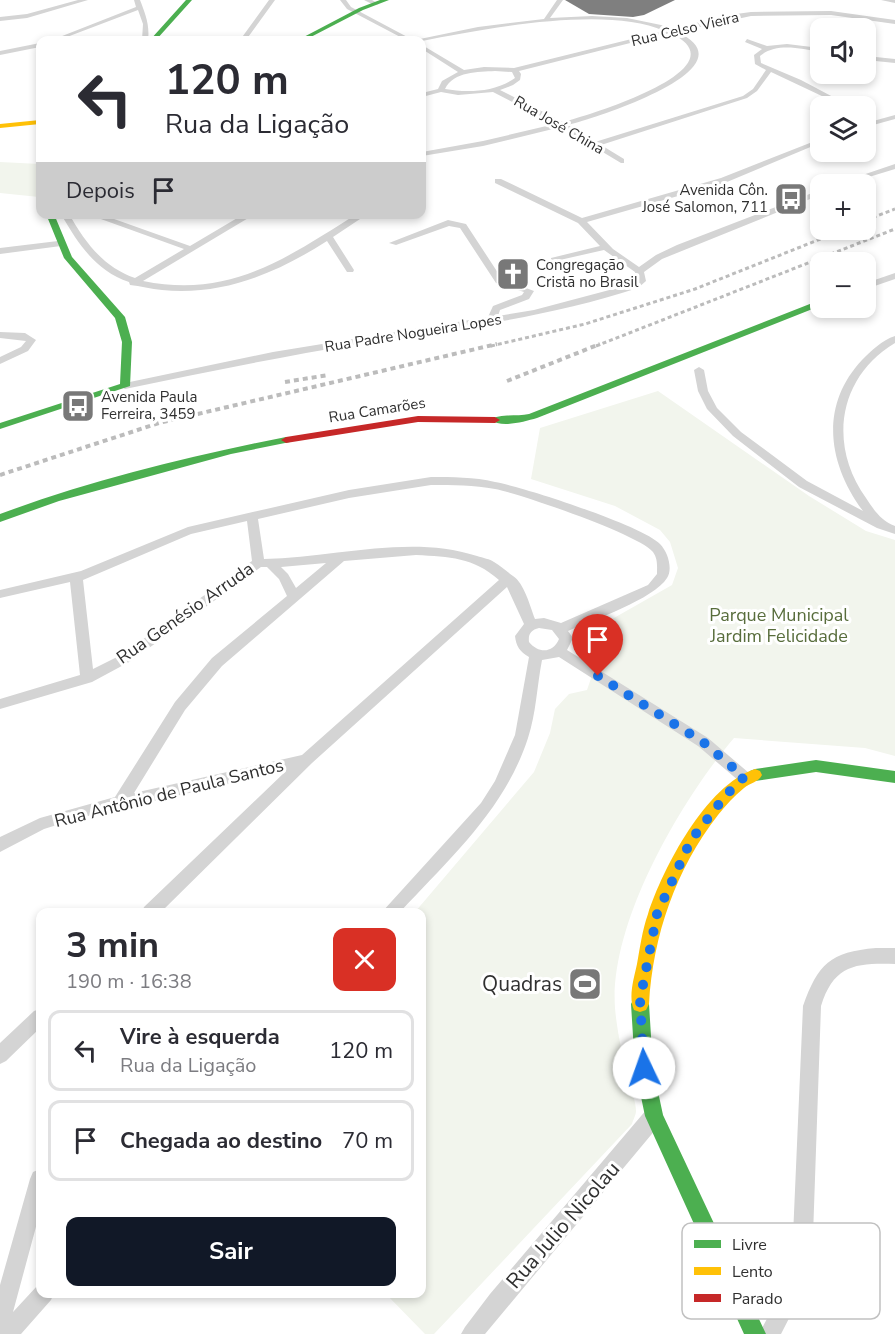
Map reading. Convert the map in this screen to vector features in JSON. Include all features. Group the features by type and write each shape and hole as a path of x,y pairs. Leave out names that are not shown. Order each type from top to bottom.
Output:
{"street":[{"path":"0,19 27,16 85,0"},
{"path":"157,36 189,0"},
{"path":"246,36 272,0"},
{"path":"344,0 349,8 402,36"},
{"path":"546,20 560,0"},
{"path":"884,0 895,1"},
{"path":"309,36 376,1"},
{"path":"65,36 139,3 146,24 145,36"},
{"path":"822,6 831,13"},
{"name":"Rua Celso Vieira","path":"464,73 486,69 514,70 729,17 751,14 831,13 895,22"},
{"path":"426,39 546,20 601,19 627,21 674,31 689,42 694,58 690,67 675,79 628,103 564,126 505,140 426,153"},
{"path":"747,41 766,48 783,46 810,49"},
{"path":"0,53 36,46"},
{"path":"766,48 757,55 758,64 828,96"},
{"path":"426,49 464,73"},
{"path":"876,59 895,61"},
{"path":"426,94 441,90 473,93 495,90 518,79 514,70"},
{"path":"594,145 745,97 755,90 769,70"},
{"path":"441,90 442,83 448,78 464,73"},
{"name":"Rua José China","path":"495,90 564,126 621,161"},
{"path":"876,120 895,117"},
{"path":"0,126 36,122"},
{"path":"581,221 724,180 810,145"},
{"path":"871,174 895,166"},
{"path":"498,181 581,221 605,247 639,271"},
{"name":"Rua Padre Nogueira Lopes","path":"125,386 273,355 492,321 607,295 641,281 639,271 659,257 810,196"},
{"path":"0,426 125,386 128,358 125,330 119,314 80,275 58,244 51,219"},
{"path":"68,219 74,231 103,266 133,283 181,289 250,278 282,265 356,219"},
{"path":"105,219 191,249"},
{"path":"133,283 242,219"},
{"path":"393,243 448,223 463,226 499,281 529,291 526,297 496,308 492,321"},
{"path":"328,236 350,270"},
{"path":"0,251 58,244"},
{"path":"554,260 605,247"},
{"path":"876,283 895,276"},
{"name":"Rua Camarões","path":"0,518 55,498 230,451 281,441 359,430 418,418 518,420 810,307"},
{"path":"0,334 25,336 31,340 25,349 0,361"},
{"path":"895,339 888,342 855,371 840,403 837,437 845,468 855,490 881,525 895,538"},
{"path":"699,370 703,391 712,409 737,434 803,484 895,530"},
{"path":"0,594 76,577 188,531 252,515 395,485 431,481 464,481 494,485 555,503 636,534 656,547 663,559 663,575 652,588 561,629"},
{"name":"Rua Genésio Arruda","path":"0,704 87,678 126,658 265,564 252,515"},
{"path":"265,564 340,558 391,550 427,549 482,561 509,579 527,604 531,625"},
{"path":"120,803 180,706 217,662 340,558"},
{"path":"265,564 284,577 294,597"},
{"path":"76,577 87,678"},
{"path":"154,908 307,759 509,579"},
{"path":"550,624 561,629 566,638 564,646 552,655 536,655 529,652 522,643 523,632 531,625 550,624"},
{"path":"559,651 703,742 744,777"},
{"path":"394,908 486,807 501,785 522,735 536,655"},
{"name":"Rua Antônio de Paula Santos","path":"0,846 40,824 307,759"},
{"path":"704,1223 654,1116 644,1068 640,1000 657,914 691,840 726,795 744,777 816,766 895,777"},
{"path":"803,1223 812,1006 823,978 840,964 868,955 895,956"},
{"path":"0,1056 36,1021"},
{"name":"Rua Julio Nicolau","path":"472,1334 497,1301 654,1116"},
{"path":"0,1321 36,1193"},
{"path":"7,1334 39,1298"},
{"path":"748,1319 755,1334"},
{"path":"770,1334 778,1319"}],"green space":[{"path":"0,162 36,164 36,197 0,193"},
{"name":"Parque Municipal Jardim Felicidade","path":"658,391 809,496 866,531 895,540 895,756 865,748 734,738 713,764 671,829 652,865 623,939 616,975 615,1008 622,1053 636,1107 632,1124 434,1334 425,1334 390,1298 426,1298 426,908 418,908 534,772 550,733 555,709 569,694 587,690 599,655 572,640 672,585 678,568 670,542 660,530 615,506 531,479 540,428"}],"building":[{"path":"565,0 675,0 644,15 633,17 589,14"}],"railway":[{"path":"876,216 895,209"},
{"path":"596,346 895,229"},
{"path":"491,346 585,324 695,289 818,240"},
{"path":"0,475 159,423 497,344"},
{"path":"507,381 600,344"},
{"path":"285,382 328,375"}],"traffic: fast":[{"path":"157,36 189,0"},
{"path":"309,36 361,9 386,0"},
{"path":"0,426 125,386 127,342 120,317 68,258 52,219"},
{"path":"495,420 518,420 533,416 810,307"},
{"path":"0,518 55,498 230,451 286,440"},
{"path":"755,775 816,766 895,777"},
{"path":"640,1004 644,1068 654,1116 704,1223"},
{"path":"748,1319 755,1334"}],"traffic: slow":[{"path":"0,126 36,122"},
{"path":"640,1004 654,922 671,879 696,834 726,794 741,781 755,775"}],"traffic: jam":[{"path":"286,440 418,419 495,420"}],"place":[{"name":"Avenida Côn. José Salomon, 711","path":"791,199"},
{"name":"Congregação Cristã no Brasil","path":"513,274"},
{"name":"Avenida Paula Ferreira, 3459","path":"78,406"},
{"name":"Quadras","path":"585,984"}],"route":[{"path":"598,676 703,742 744,777 726,795 691,840 657,914 640,1000 644,1068"}]}
